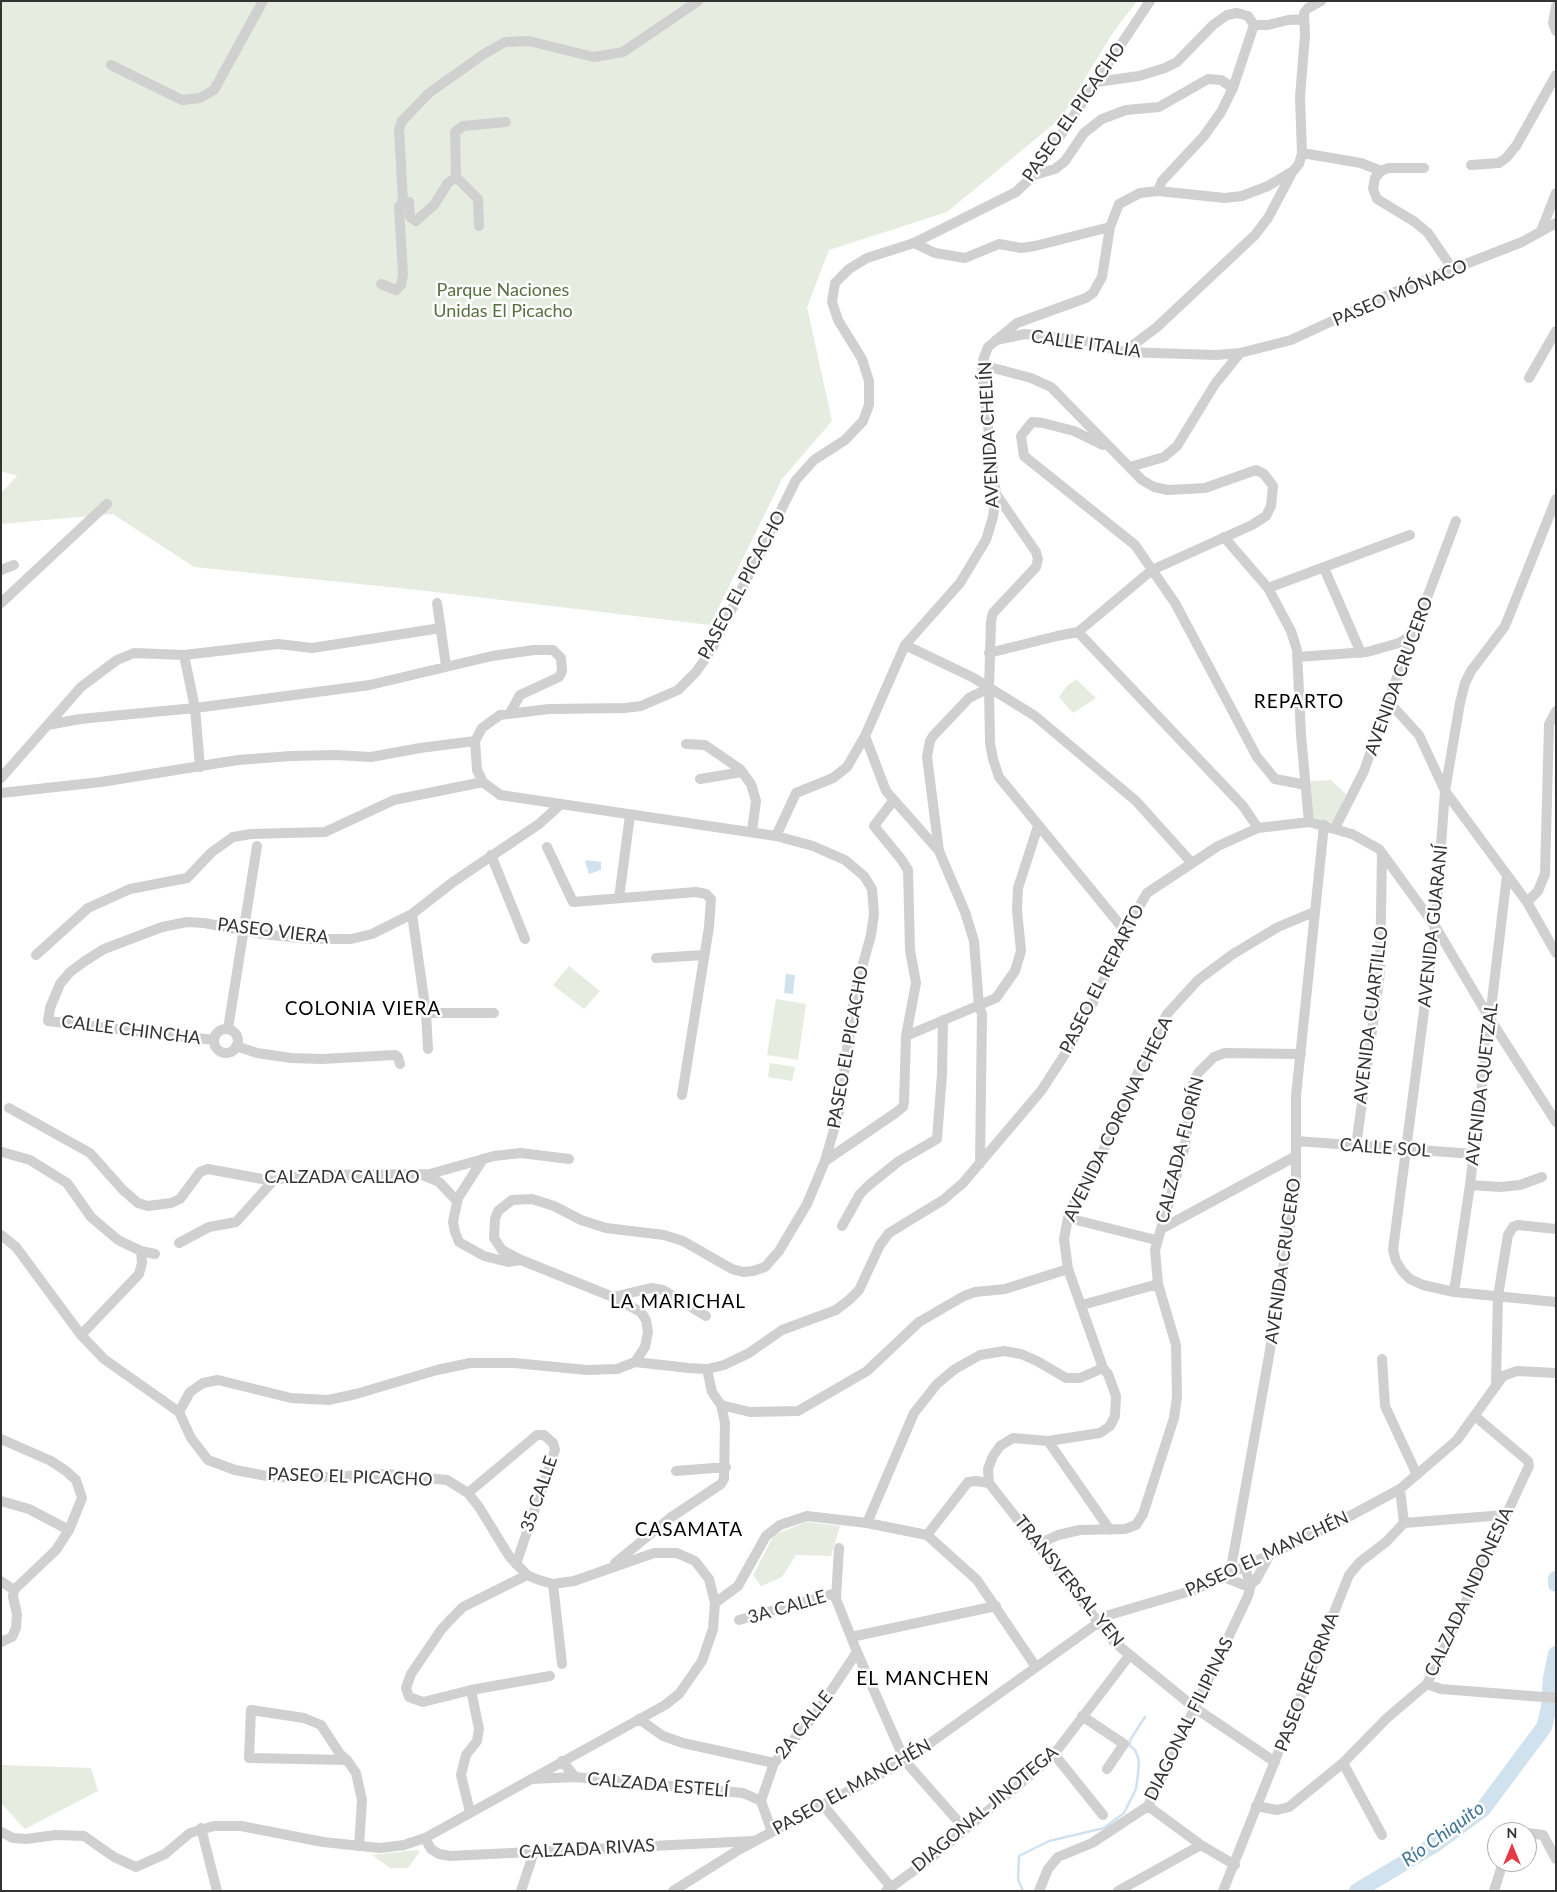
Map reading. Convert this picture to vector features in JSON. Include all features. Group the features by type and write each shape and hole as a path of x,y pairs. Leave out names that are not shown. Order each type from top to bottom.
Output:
{"street":[{"path":"111,65 182,100 200,98 214,90 264,1"},
{"path":"381,284 396,290 401,285 403,275 399,207 403,201 399,129 402,121 429,93 484,54 505,42 529,41 594,57 623,52 698,1"},
{"name":"PASEO EL PICACHO","path":"475,741 482,728 490,721 510,712 641,706 678,690 696,672 712,649 796,480 814,460 845,440 863,421 869,405 869,381 862,359 838,320 832,302 835,283 849,269 867,258 914,244 1016,192 1034,175 1150,1"},
{"path":"1124,352 1157,327 1255,235 1268,218 1299,164 1302,153 1300,97 1304,13 1308,8 1321,1"},
{"path":"1556,6 1554,23 1556,32"},
{"path":"1097,82 1139,76 1177,62 1213,25 1227,15 1237,13 1248,16 1254,25"},
{"path":"1254,25 1268,25 1288,20 1304,19"},
{"path":"1158,191 1162,181 1204,136 1221,112 1233,88 1254,25"},
{"path":"1471,165 1498,162 1506,158 1516,146 1556,75"},
{"path":"1034,175 1055,169 1065,160 1084,133 1102,118 1126,110 1159,108 1208,79 1221,80 1233,88"},
{"path":"480,226 478,198 456,177 455,132 463,126 506,122"},
{"path":"1302,153 1361,163 1381,170 1388,168 1424,168"},
{"path":"1381,170 1375,178 1373,190 1377,199 1415,222 1428,234 1452,268"},
{"name":"AVENIDA CHELÍN","path":"776,836 796,793 833,778 846,768 865,736 905,645 960,583 986,540 994,517 996,494 982,365 984,356 993,341 1017,323 1086,298 1094,293 1102,277 1110,227 1119,204 1140,193 1158,191 1235,198 1268,186 1293,172"},
{"path":"403,201 409,202 410,217 416,221 434,205 448,183 456,177"},
{"path":"1541,231 1556,193"},
{"name":"PASEO MÓNACO","path":"1240,353 1291,340 1399,290 1522,242 1556,223"},
{"path":"914,244 935,253 964,258 999,244 1020,248 1035,246 1110,227"},
{"path":"1529,378 1556,331"},
{"name":"CALLE ITALIA","path":"993,341 1025,334 1082,340 1124,352 1216,355 1240,353"},
{"path":"1130,467 1164,457 1177,446 1215,384 1240,353"},
{"path":"982,365 1024,375 1051,388 1142,480 1154,487 1168,490 1205,488 1256,470 1264,474 1273,486 1271,506 1266,516 1152,570 1078,632 989,653"},
{"path":"1114,450 1074,432 1043,423 1032,422 1021,436 1021,447 1024,456 1135,545 1175,603 1257,758 1275,779 1306,785"},
{"path":"996,494 1036,552 1038,559 1036,567 994,614 989,653 990,743 993,759 999,777 1125,931"},
{"name":"AVENIDA GUARANÍ","path":"1556,499 1505,626 1471,671 1465,683 1445,791 1435,926 1393,1250 1396,1261 1410,1279 1454,1292 1556,1302"},
{"path":"1,603 107,504"},
{"name":"AVENIDA CRUCERO","path":"1335,828 1364,771 1388,701 1456,521"},
{"path":"1268,588 1410,535"},
{"path":"1224,537 1268,588 1291,630 1297,658 1301,735 1309,822"},
{"path":"1,570 14,565"},
{"path":"1324,568 1361,653"},
{"path":"437,603 446,666"},
{"path":"1,778 81,687 117,660 134,653 184,655 278,644 312,648 441,628"},
{"path":"1078,632 1243,806 1258,828"},
{"path":"1297,658 1361,653 1399,643 1414,634"},
{"path":"905,645 989,688 1035,716 1088,758 1136,801 1191,862"},
{"path":"48,725 80,719 195,708 370,685 500,655 553,650 561,658 562,671 560,677 520,695 510,712"},
{"path":"184,655 195,708 200,767"},
{"path":"980,1164 982,1014 979,1006 976,958 971,928 939,851 927,757 930,741 969,698 989,688"},
{"path":"1388,701 1419,735 1445,791 1527,902 1556,953"},
{"path":"1527,902 1538,891 1545,874 1549,724 1556,711"},
{"path":"865,736 884,787 893,801 939,851"},
{"path":"1,793 101,782 238,760 291,756 371,757 475,741 477,770 482,782 394,800 325,832 251,834 234,837 212,852 187,878 130,889 88,908 36,955"},
{"path":"686,744 705,745 742,772 751,784 756,801 752,831"},
{"path":"700,779 742,772"},
{"name":"PASEO EL PICACHO","path":"482,782 500,794 560,805 752,831 813,846 844,860 864,876 872,889 874,914 871,935 854,996 839,1112 825,1161 807,1204 779,1251 765,1267 753,1272 732,1269 702,1251 664,1235 606,1228 581,1220 554,1206 525,1198 505,1204 498,1211 493,1229 494,1238 502,1250 521,1260 613,1297 640,1312 648,1326 645,1347 635,1362"},
{"path":"825,1161 903,1107 906,1036 916,984 910,950 908,870 901,858 874,826 893,801"},
{"name":"PASEO VIERA","path":"48,1020 54,994 70,972 104,948 162,927 186,922 308,939 351,940 386,928 412,914 491,855 539,824 560,805"},
{"path":"619,898 630,815"},
{"name":"PASEO EL REPARTO","path":"635,1362 707,1369 724,1365 749,1353 782,1330 836,1310 849,1300 858,1290 880,1244 889,1233 910,1218 942,1200 963,1183 1041,1091 1067,1051 1098,993 1125,931 1147,893 1191,862 1218,846 1258,828 1309,822 1324,825 1368,842 1382,853 1435,926 1490,1019 1556,1122"},
{"name":"AVENIDA CRUCERO","path":"1227,1576 1283,1271 1296,1186 1296,1096 1324,825"},
{"path":"906,1036 996,998 1015,971 1021,951 1016,910 1018,888 1038,826"},
{"path":"228,1030 257,846"},
{"path":"547,846 573,902 696,892 706,894 711,899 709,927 682,1095"},
{"name":"AVENIDA CUARTILLO","path":"1356,1146 1380,973 1382,853"},
{"path":"491,855 525,939"},
{"name":"AVENIDA QUETZAL","path":"1454,1292 1474,1154 1507,875"},
{"name":"AVENIDA CORONA CHECA","path":"989,1483 988,1469 993,1456 1000,1446 1013,1438 1048,1441 1100,1433 1110,1426 1115,1416 1116,1396 1108,1374 1103,1368 1068,1269 1064,1239 1068,1218 1103,1151 1126,1095 1167,1014 1198,980 1233,954 1278,927 1314,912"},
{"path":"412,914 426,1013 428,1048"},
{"path":"656,958 704,955"},
{"path":"426,1013 494,1013"},
{"name":"CALLE CHINCHA","path":"48,1020 214,1040"},
{"path":"842,1226 852,1207 868,1186 899,1161 937,1139 942,1074 943,1020"},
{"path":"228,1030 236,1036 236,1046 230,1052 222,1052 216,1048 214,1040 220,1031 228,1030"},
{"path":"236,1046 257,1054 291,1058 322,1059 355,1055 394,1054 398,1057 400,1064"},
{"name":"CALZADA FLORÍN","path":"1039,1544 1058,1535 1080,1530 1125,1529 1136,1524 1144,1514 1174,1418 1176,1345 1158,1284 1156,1240 1185,1146 1193,1084 1203,1066 1214,1057 1225,1053 1301,1054"},
{"name":"CALZADA CALLAO","path":"9,1108 90,1154 123,1190 143,1204 156,1206 180,1199 200,1172 208,1169 273,1181 317,1175 421,1174 439,1182 456,1201"},
{"name":"CALLE SOL","path":"1296,1141 1474,1154"},
{"path":"2,1152 30,1160 67,1182 91,1217 118,1240 141,1251 155,1254"},
{"path":"421,1174 483,1159 521,1153 569,1159"},
{"path":"1161,1228 1296,1156"},
{"path":"483,1159 464,1185 456,1201 454,1222 459,1242 484,1256 508,1262 521,1260"},
{"path":"1470,1185 1500,1187 1520,1185 1542,1177"},
{"path":"179,1243 209,1227 236,1222 273,1181"},
{"path":"1068,1218 1156,1240"},
{"path":"1496,1382 1498,1296 1505,1251 1513,1227 1531,1225 1556,1229"},
{"path":"1,1235 16,1247 81,1335 104,1359 179,1412 190,1392 203,1383 218,1380 291,1398 328,1400 356,1394 437,1370 470,1363 514,1363 601,1370 617,1369 635,1362"},
{"path":"81,1335 139,1274 142,1264 141,1251"},
{"path":"721,1405 750,1412 798,1411 866,1371 919,1322 964,1296 975,1292 1005,1290 1068,1269"},
{"path":"1082,1305 1158,1284"},
{"path":"613,1297 644,1289 663,1290 706,1316"},
{"path":"867,1523 914,1413 937,1384 955,1369 980,1355 1004,1351 1037,1361 1066,1378 1080,1378 1103,1368"},
{"path":"1382,1359 1385,1406 1418,1475"},
{"path":"613,1566 670,1518 720,1484 724,1479 726,1467 725,1423 721,1405 712,1392 707,1369"},
{"path":"1496,1382 1503,1376 1517,1371 1556,1374"},
{"name":"PASEO EL MANCHÉN","path":"674,1891 756,1840 905,1761 1036,1668 1098,1621 1109,1615 1194,1590 1227,1576 1337,1524 1400,1488 1418,1475 1457,1440 1476,1416 1496,1382"},
{"name":"PASEO EL PICACHO","path":"1,1832 13,1838 26,1839 56,1835 84,1836 114,1857 136,1868 165,1854 190,1833 202,1828 241,1826 323,1842 380,1848 404,1845 425,1838 672,1699 691,1678 702,1661 709,1644 715,1603 709,1579 695,1561 677,1553 654,1552 574,1581 553,1584 527,1575 516,1564 468,1493 447,1480 424,1476 386,1474 288,1477 235,1470 208,1460 190,1438 179,1412"},
{"name":"CALZADA INDONESIA","path":"1256,1806 1277,1810 1289,1807 1343,1763 1387,1718 1427,1684 1528,1466 1528,1461 1476,1416"},
{"name":"35 CALLE","path":"468,1493 537,1435 544,1435 553,1442 555,1450 516,1564"},
{"path":"1,1439 52,1461 76,1480 82,1498 69,1530 56,1550 14,1590 13,1597 17,1614 16,1628 12,1637 1,1642"},
{"path":"1048,1441 1110,1530"},
{"path":"676,1471 726,1467"},
{"path":"927,1535 968,1482 976,1480 989,1483"},
{"name":"TRANSVERSAL YEN","path":"989,1483 1098,1621 1129,1656 1195,1708 1275,1762"},
{"path":"1400,1488 1404,1523 1504,1515"},
{"path":"1,1501 30,1509 69,1530"},
{"path":"715,1603 738,1586 766,1536 780,1525 807,1516 867,1523 927,1535 977,1580 1036,1668"},
{"name":"PASEO REFORMA","path":"1223,1891 1235,1866 1240,1845 1349,1575 1360,1562 1386,1542 1404,1523"},
{"path":"839,1548 836,1593 857,1652 905,1761 964,1828"},
{"name":"DIAGONAL FILIPINAS","path":"1038,1891 1048,1869 1058,1857 1092,1843 1148,1806 1248,1596 1251,1584 1256,1580 1269,1556"},
{"path":"1227,1576 1244,1585 1251,1584 1244,1567"},
{"path":"527,1575 464,1607 450,1620 420,1660 411,1674 406,1688 409,1697 423,1702 471,1690 550,1676"},
{"path":"1,1581 14,1590"},
{"path":"553,1584 562,1664"},
{"name":"3A CALLE","path":"739,1620 836,1593"},
{"path":"851,1637 996,1606"},
{"name":"2A CALLE","path":"761,1801 774,1763 817,1712 857,1652"},
{"name":"DIAGONAL JINOTEGA","path":"888,1888 931,1858 964,1828 1054,1754 1129,1656"},
{"path":"1427,1684 1441,1689 1556,1698"},
{"path":"470,1812 461,1775 466,1755 477,1741 479,1729 471,1690"},
{"path":"347,1760 249,1758 251,1711 254,1709 313,1721 321,1725 347,1760 356,1773 362,1800 359,1846"},
{"path":"1082,1716 1124,1744 1107,1769"},
{"path":"639,1719 663,1736 684,1743 774,1763"},
{"path":"1054,1754 1103,1815"},
{"name":"CALZADA ESTELÍ","path":"562,1761 575,1778 742,1794 761,1801"},
{"path":"1343,1763 1382,1835"},
{"path":"529,1779 575,1778"},
{"path":"761,1801 772,1832"},
{"path":"823,1805 888,1888"},
{"path":"1148,1806 1201,1845 1235,1866"},
{"path":"202,1828 217,1891"},
{"path":"1537,1834 1543,1835 1556,1859"},
{"name":"CALZADA RIVAS","path":"425,1838 431,1849 450,1856 756,1840"},
{"path":"1118,1891 1201,1845"},
{"path":"521,1891 534,1852"},
{"path":"1494,1891 1500,1872"}],"green space":[{"name":"Parque Naciones Unidas El Picacho","path":"1,1 1137,1 1112,34 1061,118 947,212 829,250 807,307 832,421 782,479 710,625 418,590 194,567 113,514 1,524 1,493 17,476 1,471"},
{"path":"1076,679 1096,698 1073,713 1059,697 1067,686"},
{"path":"1331,780 1346,794 1333,823 1312,818 1311,781"},
{"path":"569,966 600,991 584,1009 553,985"},
{"path":"776,999 806,1004 798,1060 767,1055"},
{"path":"770,1063 795,1067 792,1081 768,1077"},
{"path":"806,1522 840,1526 831,1556 796,1555 782,1577 761,1586 753,1575 774,1535"},
{"path":"1,1765 91,1768 98,1791 25,1829 1,1803"},
{"path":"420,1851 408,1868 390,1868 372,1855"}],"water":[{"path":"587,860 601,862 601,870 589,874 585,862"},
{"path":"786,974 795,975 793,994 784,993"}],"waterway":[{"name":"Río Chiquito","path":"1556,1579 1556,1584"},
{"name":"Río Chiquito","path":"1357,1891 1434,1845 1483,1809 1544,1727 1549,1708 1551,1678 1556,1654"},
{"path":"1023,1891 1018,1879 1019,1856 1049,1841 1104,1828 1124,1813 1136,1789 1138,1774 1139,1760 1135,1750 1130,1746 1130,1740 1145,1717"}],"district":[{"name":"REPARTO","path":"1299,702"},
{"name":"COLONIA VIERA","path":"363,1009"},
{"name":"LA MARICHAL","path":"678,1302"},
{"name":"CASAMATA","path":"689,1530"},
{"name":"EL MANCHEN","path":"923,1679"}]}
